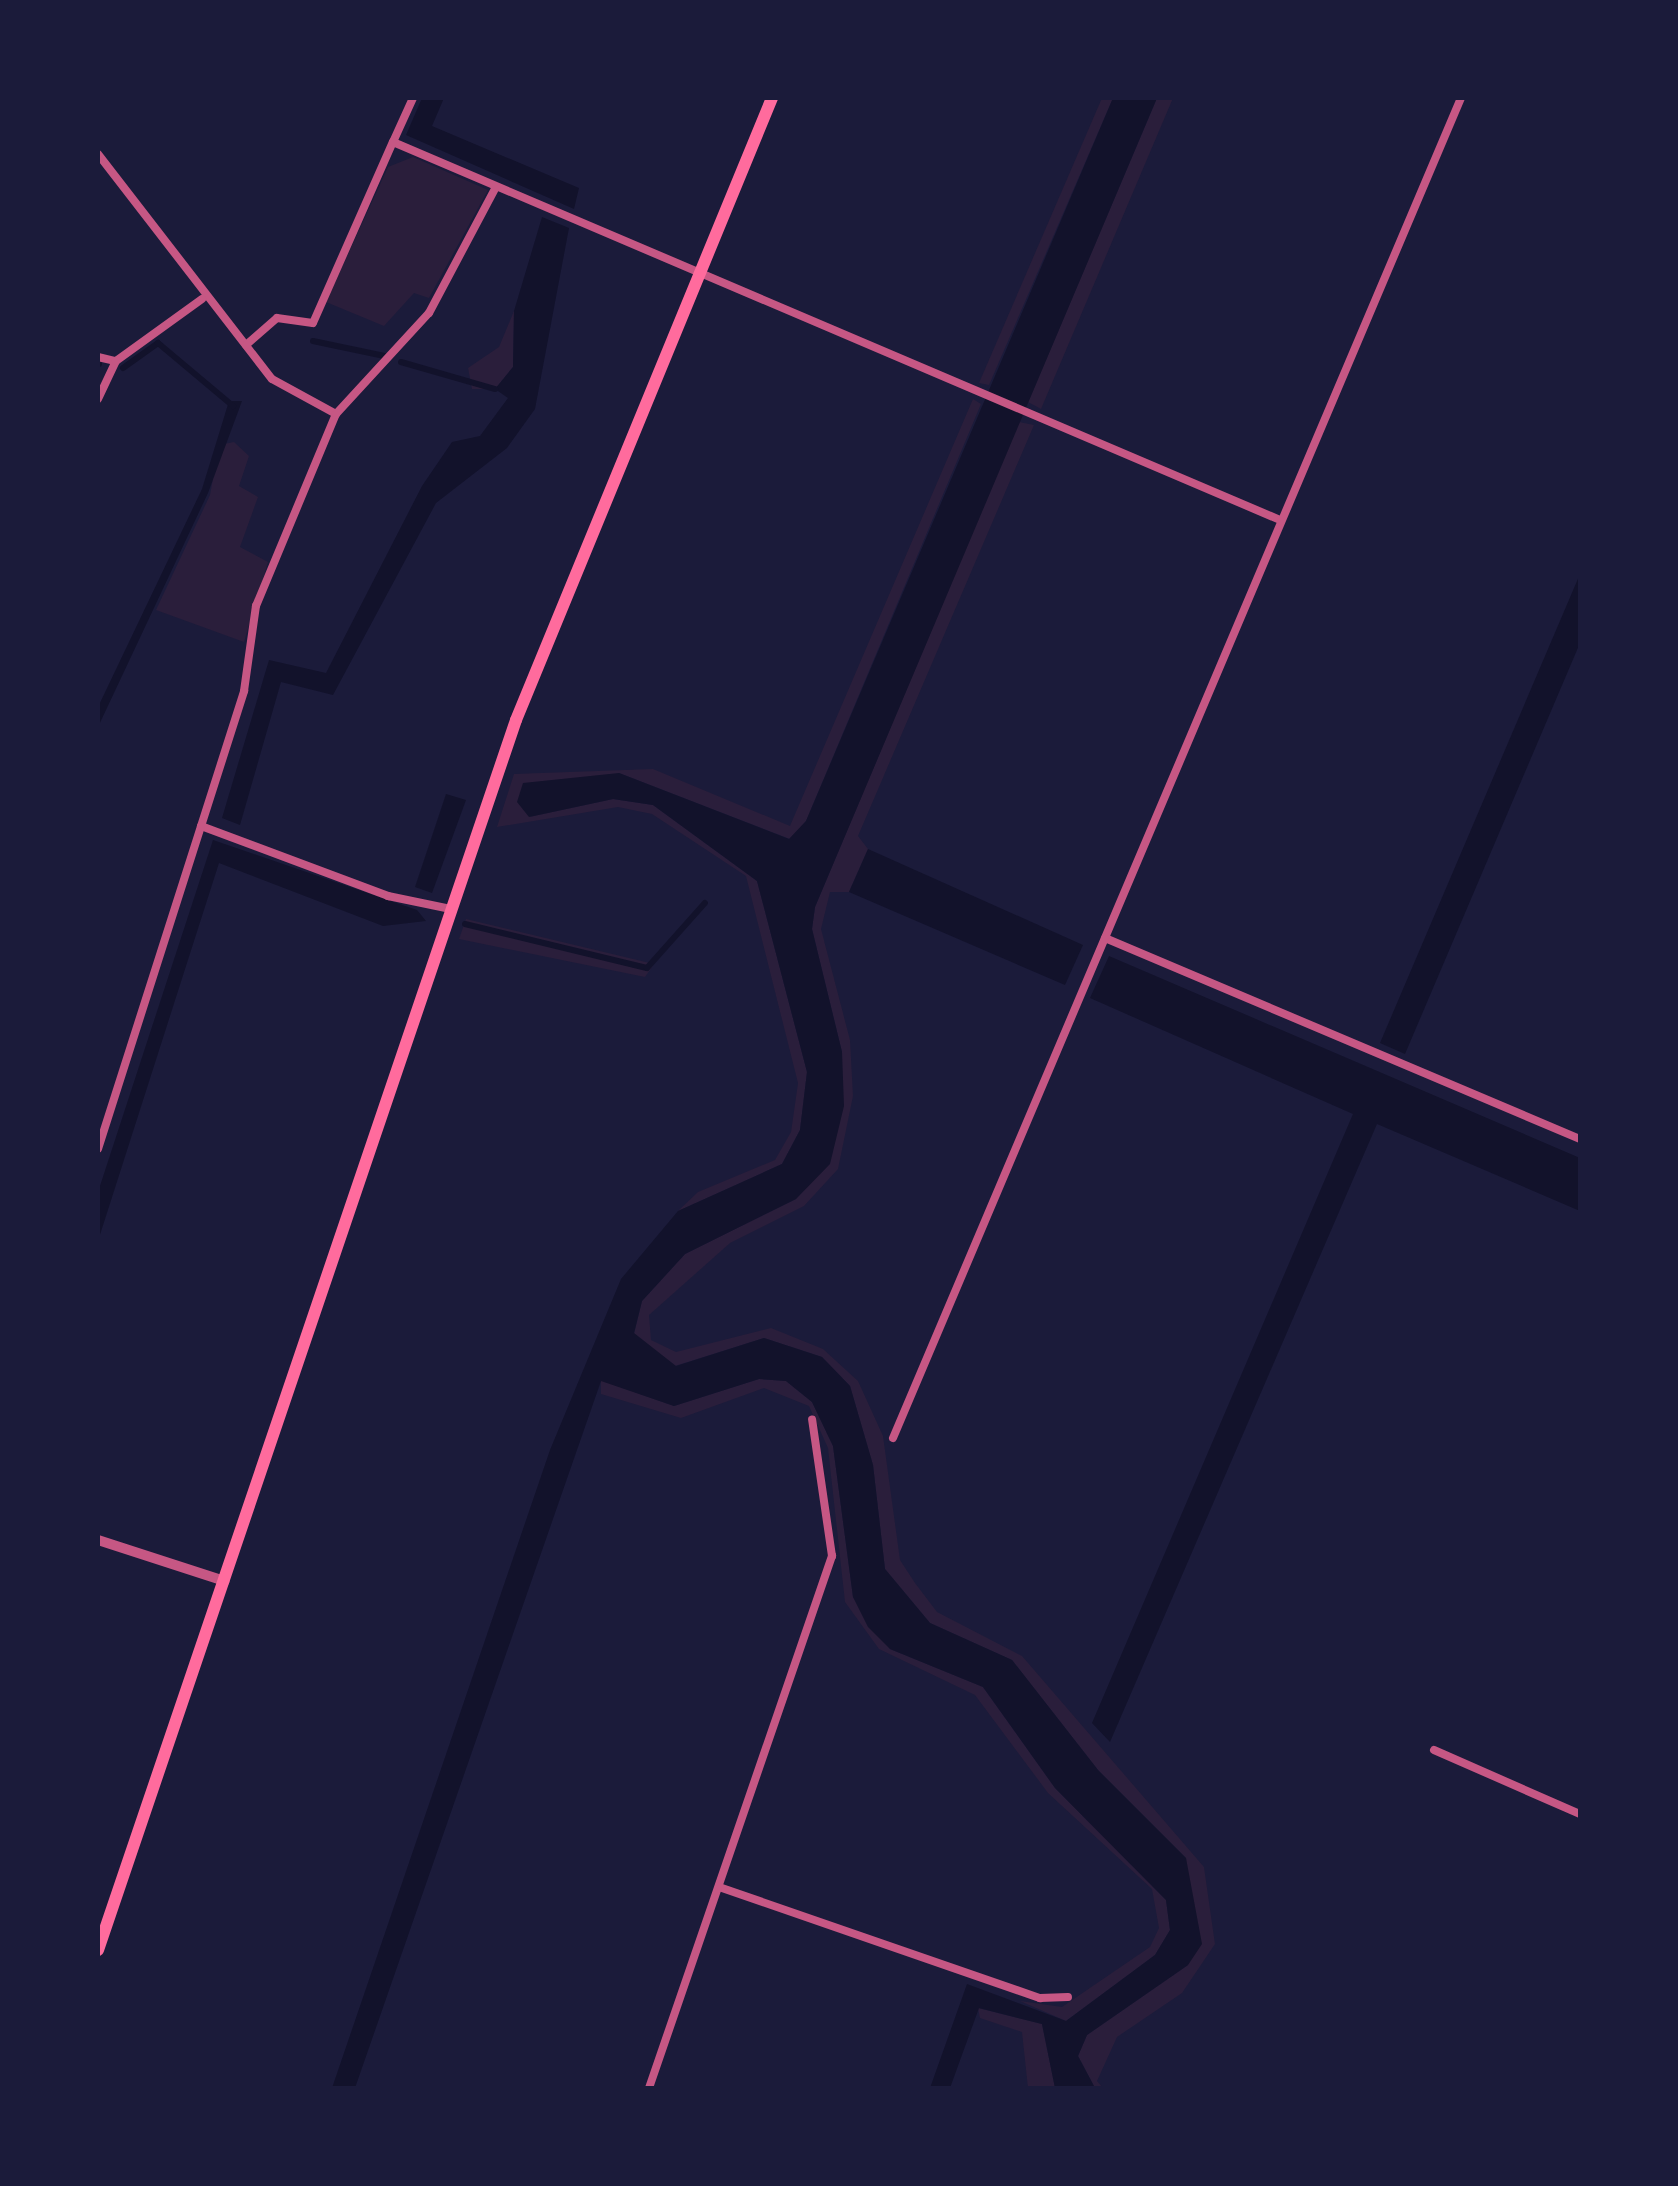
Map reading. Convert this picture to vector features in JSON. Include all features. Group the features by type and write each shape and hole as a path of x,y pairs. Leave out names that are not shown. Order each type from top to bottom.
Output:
{"main road":[{"path":"98,1950 451,909 591,524 772,98"}],"street":[{"path":"246,345 277,318 312,323 412,98"},
{"path":"892,1438 1461,98"},
{"path":"393,142 1280,520"},
{"path":"98,154 202,299 272,379 336,414"},
{"path":"98,1148 244,691 256,606 336,414 428,313 496,186"},
{"path":"98,399 116,361 202,299"},
{"path":"98,357 116,361"},
{"path":"201,826 388,896 451,909"},
{"path":"1105,938 1580,1139"},
{"path":"649,2088 832,1556 812,1419"},
{"path":"98,1540 224,1580"},
{"path":"1434,1750 1580,1814"},
{"path":"718,1886 1040,1998 1068,1997"}],"shaded area":[{"path":"422,98 444,98 432,126 579,188 574,209 406,135"},
{"path":"1102,98 1113,98 989,385 979,383"},
{"path":"1113,98 1157,98 815,907 812,929 842,1052 844,1106 830,1164 796,1199 685,1254 642,1301 634,1333 676,1366 764,1338 822,1357 850,1386 873,1465 885,1569 930,1623 1012,1660 1098,1770 1186,1858 1202,1944 1188,1965 1087,2035 1078,2056 1095,2088 1055,2088 1042,2024 979,2008 950,2088 930,2088 967,1984 1066,2021 1155,1955 1170,1930 1166,1900 1055,1788 983,1687 890,1649 868,1627 853,1597 833,1446 812,1402 786,1381 759,1379 674,1406 601,1381 355,2088 332,2088 550,1450 621,1279 678,1211 782,1164 800,1130 807,1072 757,881 653,805 613,799 529,817 517,802 523,783 619,773 789,839 806,821"},
{"path":"1157,98 1173,98 1041,409 1028,402"},
{"path":"413,157 488,190 429,298 414,293 384,326 326,302 388,167"},
{"path":"542,217 569,228 535,409 507,448 436,503 333,695 281,682 240,825 222,818 269,660 326,673 422,486 452,442 480,436 508,398 495,389 513,367 514,311"},
{"path":"514,311 513,367 495,389 472,389 468,368 499,347"},
{"path":"973,399 981,404 806,821 790,839 619,773 529,817 613,799 653,805 757,881 807,1072 800,1130 782,1164 678,1211 698,1192 775,1160 791,1132 798,1083 746,876 652,814 618,807 497,827 514,774 653,769 790,826"},
{"path":"229,401 242,401 208,493 98,727 98,707 202,489"},
{"path":"1019,422 1034,425 858,836 868,849 849,892 830,892 821,929 850,1040 853,1096 838,1169 804,1206 730,1243 649,1315 651,1340 676,1352 771,1328 823,1349 858,1381 883,1436 900,1560 915,1583 937,1612 1022,1656 1204,1867 1215,1944 1182,1993 1117,2037 1097,2081 1103,2088 1095,2088 1078,2056 1087,2035 1188,1965 1186,1858 1098,1770 1012,1660 930,1623 885,1569 873,1465 850,1386 822,1357 764,1338 675,1366 634,1334 642,1301 685,1254 796,1199 842,1052 812,929 815,907"},
{"path":"234,442 249,456 239,486 258,497 240,547 268,562 244,642 156,610 210,495 219,445"},
{"path":"1580,574 1580,643 1405,1054 1380,1043"},
{"path":"446,794 466,800 432,893 415,887"},
{"path":"213,840 417,910 426,921 383,926 219,863 98,1241 98,1192"},
{"path":"868,849 1083,945 1065,985 849,892"},
{"path":"466,919 654,964 645,977 459,939"},
{"path":"1109,956 1580,1158 1580,1211 1377,1124 1110,1742 1092,1723 1353,1114 1090,998"},
{"path":"759,1379 786,1381 812,1402 833,1446 853,1597 890,1649 983,1687 1055,1788 1166,1900 1170,1930 1155,1955 1066,2021 1020,2001 1062,2007 1150,1947 1159,1928 1152,1889 1048,1793 975,1695 879,1649 845,1602 828,1448 809,1406 764,1388 681,1418 601,1394 601,1380 674,1406"},
{"path":"978,2008 1042,2024 1055,2088 1028,2088 1022,2032 980,2018"}],"waterway":[{"path":"313,341 384,356"},
{"path":"123,368 158,343 233,406"},
{"path":"401,362 495,389"},
{"path":"465,924 647,968 705,903"}]}
